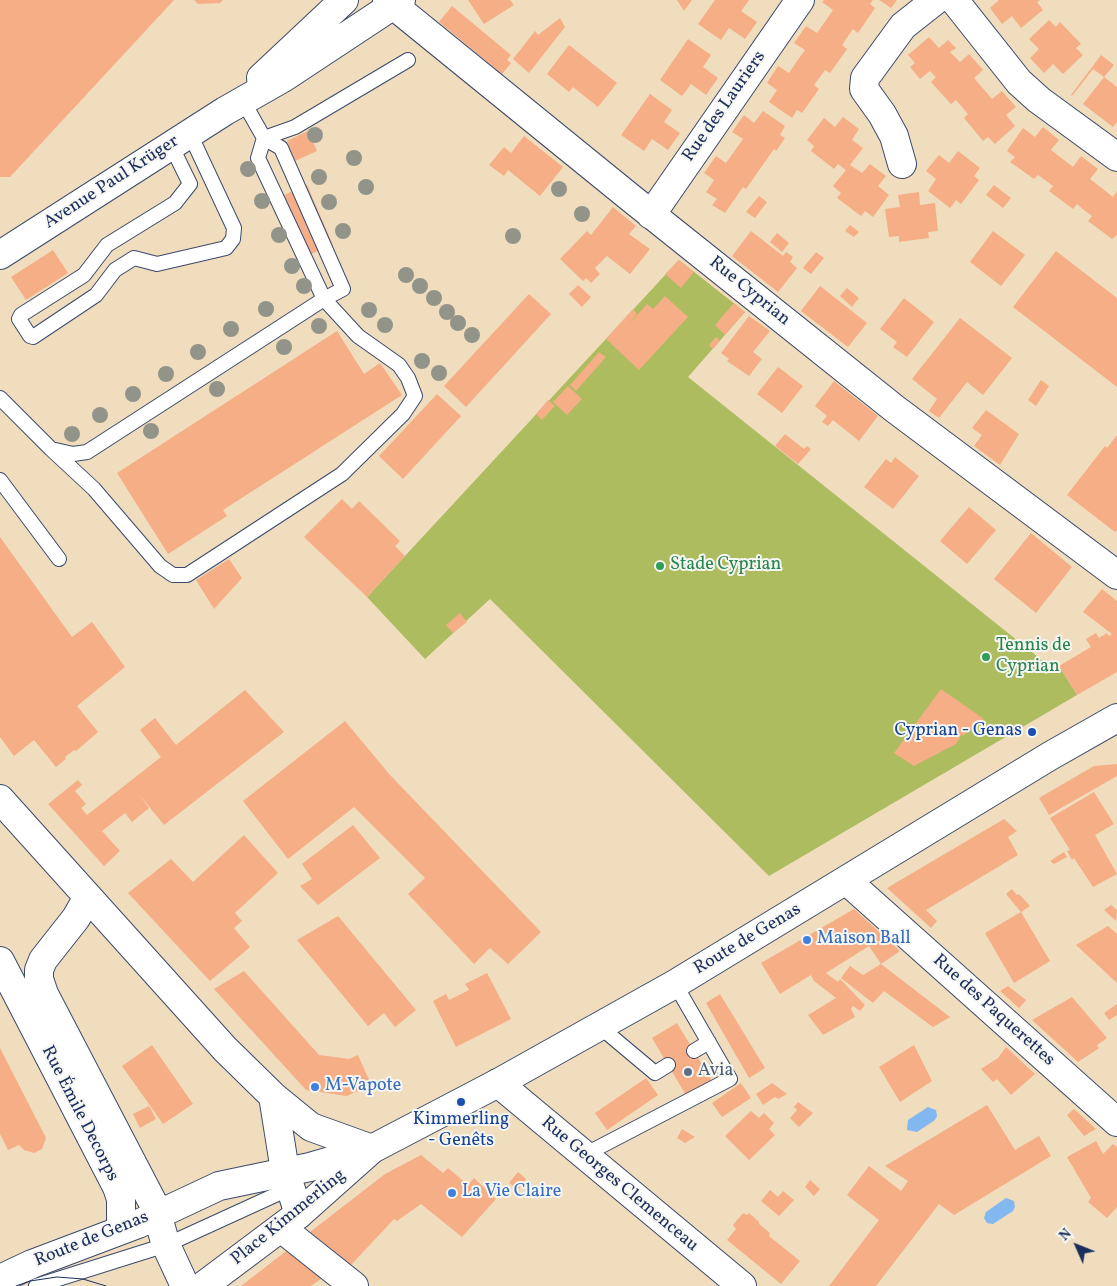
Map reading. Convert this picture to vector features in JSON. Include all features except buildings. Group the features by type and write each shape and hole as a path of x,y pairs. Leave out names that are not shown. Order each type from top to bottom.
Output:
{"street":[{"name":"Avenue Paul Krüger","path":"234,106 344,0"},
{"name":"Rue des Lauriers","path":"651,214 800,0"},
{"path":"902,164 894,136 882,114 864,89 865,78 903,26 936,0"},
{"path":"954,0 1019,82 1039,100 1117,157"},
{"name":"Avenue Paul Krüger","path":"0,254 180,139 283,78 394,2"},
{"name":"Rue Cyprian","path":"394,2 651,214 895,409 1117,575"},
{"name":"Route de Genas","path":"0,1279 32,1264 138,1224 219,1186 288,1179 310,1167 372,1149 498,1083 675,984 847,881 1112,727"},
{"path":"0,799 225,1049 273,1096 311,1127 372,1149"},
{"name":"Rue des Paquerettes","path":"847,881 1117,1122"},
{"name":"Rue Émile Decorps","path":"88,897 76,918 48,954 39,970 39,979 33,998 117,1187 122,1210 121,1229"},
{"path":"48,954 90,923 108,918"},
{"name":"Rue Émile Decorps","path":"0,960 33,998 149,1195 157,1214"},
{"name":"Rue Georges Clemenceau","path":"498,1083 742,1286"},
{"path":"273,1096 288,1179 290,1221 354,1286"},
{"name":"Place Kimmerling","path":"204,1286 290,1221 372,1149"},
{"name":"Route de Genas","path":"157,1214 166,1245 185,1286"}],"lane":[{"path":"264,138 295,127 408,60"},
{"path":"51,448 73,454 87,452 324,299 343,289 280,148 264,138 234,106"},
{"path":"0,398 94,489 160,566 173,575 187,575 342,474 403,414 415,396 408,378 399,365 358,336 324,299 258,158 264,138"},
{"path":"180,139 234,228 233,240 226,248 157,264 134,258 115,270 96,295 30,336 19,319 21,315 84,275 107,245 175,203 190,184 180,139"},
{"path":"0,480 59,559"},
{"path":"584,1155 730,1079 675,984"},
{"path":"599,1026 655,1073 668,1065"},
{"path":"694,1051 708,1042"},
{"name":"Route de Genas","path":"36,1286 166,1245 288,1179"}],"green space":[{"name":"Stade Cyprian","path":"679,260 745,312 688,377 1053,669 1059,666 1077,695 769,876 490,599 425,659 367,597"}],"water":[{"path":"928,1107 936,1110 937,1116 935,1120 917,1132 907,1130 908,1120"},
{"path":"1006,1198 1014,1201 1015,1207 1013,1211 993,1224 987,1223 984,1218 986,1212"}],"tram line":[{"path":"16,1286 30,1281 57,1277 83,1279 106,1286"}],"place":[{"name":"Stade Cyprian","path":"660,566"},
{"name":"Tennis de Cyprian","path":"986,657"},
{"name":"Cyprian - Genas","path":"1032,732"},
{"name":"Maison Ball","path":"807,940"},
{"name":"Avia","path":"688,1072"},
{"name":"M-Vapote","path":"315,1087"},
{"name":"Kimmerling - Genêts","path":"461,1102"},
{"name":"La Vie Claire","path":"452,1193"}]}
